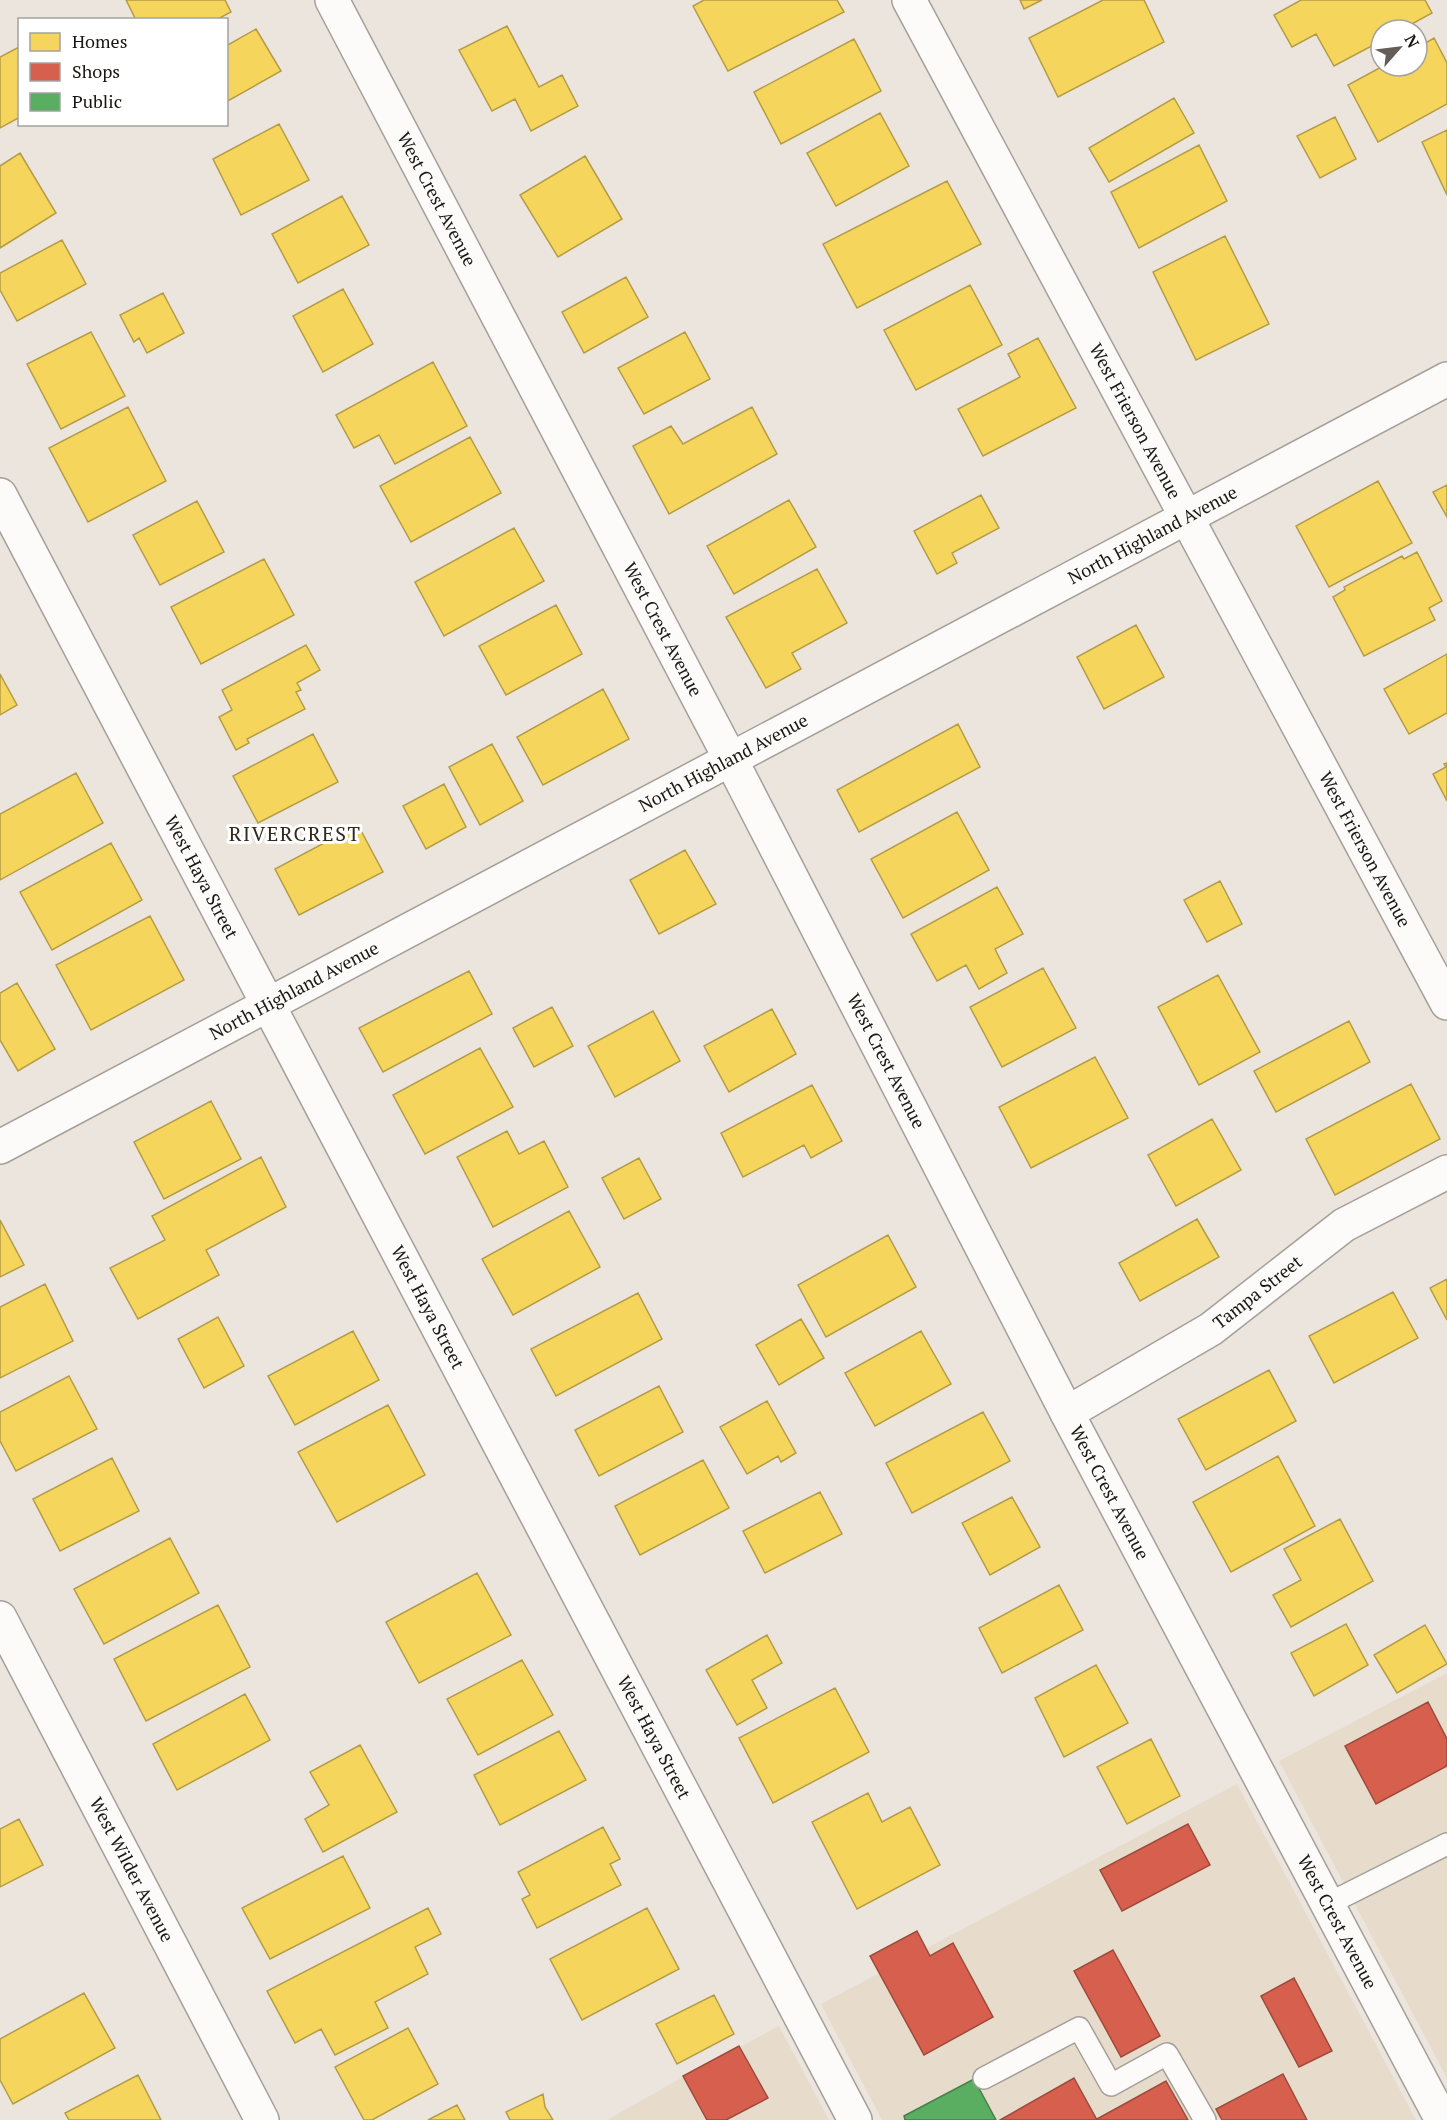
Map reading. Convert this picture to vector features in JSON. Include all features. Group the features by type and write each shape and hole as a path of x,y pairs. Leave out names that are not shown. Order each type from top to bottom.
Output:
{"street":[{"name":"West Crest Avenue","path":"332,0 730,760 1067,1413 1442,2120"},
{"name":"West Frierson Avenue","path":"909,0 1447,1003"},
{"name":"North Highland Avenue","path":"0,1147 1447,379"},
{"name":"West Haya Street","path":"0,495 855,2120"},
{"name":"Tampa Street","path":"1067,1413 1211,1329 1344,1225 1447,1172"},
{"name":"West Wilder Avenue","path":"0,1618 262,2120"}],"lane":[{"path":"1328,1904 1447,1844"},
{"path":"984,2078 1079,2028 1111,2085 1167,2054 1205,2120"}],"shaded area":[{"path":"1447,1673 1447,2078 1279,1761"},
{"path":"1237,1784 1416,2120 882,2120 821,2004"},
{"path":"779,2026 829,2120 607,2120 685,2076"}],"building: Homes":[{"path":"126,0 225,0 231,12 220,18 135,18"},
{"path":"704,0 837,0 844,12 728,71 693,6"},
{"path":"1020,0 1042,0 1024,9"},
{"path":"1103,0 1144,0 1164,42 1058,97 1029,38"},
{"path":"1301,0 1425,0 1432,13 1423,18 1369,18 1369,47 1334,66 1316,34 1292,47 1274,15"},
{"path":"507,26 539,87 562,75 578,106 531,131 515,99 492,111 459,50"},
{"path":"256,29 281,71 228,101 228,45"},
{"path":"1434,38 1447,63 1447,104 1378,142 1348,85 1369,74 1369,78 1429,78 1429,41"},
{"path":"854,39 881,91 781,144 754,92"},
{"path":"18,48 18,118 0,128 0,57"},
{"path":"1174,98 1194,133 1109,182 1089,148"},
{"path":"880,113 909,166 836,206 807,153"},
{"path":"1335,117 1356,159 1320,178 1297,136"},
{"path":"279,124 309,180 241,215 213,159"},
{"path":"1447,130 1447,195 1422,142"},
{"path":"1199,145 1227,201 1139,248 1111,192"},
{"path":"20,153 56,213 0,248 0,166"},
{"path":"585,156 622,219 558,257 520,195"},
{"path":"947,181 981,244 857,308 823,244"},
{"path":"342,196 369,245 298,283 272,234"},
{"path":"1225,236 1269,324 1196,360 1153,272"},
{"path":"62,240 86,284 17,321 0,290 0,273"},
{"path":"626,277 648,317 584,353 562,312"},
{"path":"970,285 1002,345 916,390 884,330"},
{"path":"343,289 373,344 323,372 293,316"},
{"path":"163,293 184,333 147,353 139,338 134,342 120,315"},
{"path":"91,332 125,396 61,429 27,364"},
{"path":"685,332 710,379 644,414 618,368"},
{"path":"1038,338 1076,408 983,456 958,409 1020,377 1008,354"},
{"path":"433,362 467,426 395,464 379,435 354,448 336,415"},
{"path":"128,407 166,481 88,522 49,448"},
{"path":"752,407 777,454 669,514 633,446 671,426 683,444"},
{"path":"470,437 501,493 411,542 380,486"},
{"path":"1378,481 1412,543 1329,587 1296,526"},
{"path":"1447,485 1447,517 1433,492"},
{"path":"981,495 999,528 952,553 957,563 937,574 914,531"},
{"path":"789,500 816,547 734,594 707,546"},
{"path":"197,501 224,552 160,585 133,535"},
{"path":"514,528 544,581 444,636 415,582"},
{"path":"1417,552 1442,601 1429,608 1435,620 1364,656 1333,597 1345,590 1344,587 1402,556 1404,559"},
{"path":"264,559 294,615 201,664 171,607"},
{"path":"817,569 847,623 792,653 801,669 766,688 726,617"},
{"path":"556,605 582,654 506,695 479,646"},
{"path":"1136,625 1164,677 1104,709 1077,657"},
{"path":"306,645 320,670 297,683 301,690 296,692 305,709 247,739 249,743 236,750 219,717 232,710 222,690"},
{"path":"1447,654 1447,713 1409,734 1384,689"},
{"path":"0,674 17,705 0,715"},
{"path":"603,689 629,739 543,785 517,737"},
{"path":"958,724 980,767 859,832 837,790"},
{"path":"313,734 338,782 258,823 233,776"},
{"path":"492,744 523,801 480,825 449,767"},
{"path":"1447,763 1447,801 1433,774 1446,767 1444,764"},
{"path":"76,773 103,823 0,880 0,814"},
{"path":"444,784 466,827 426,849 403,806"},
{"path":"957,812 989,870 903,918 871,859"},
{"path":"358,825 383,872 299,915 275,869"},
{"path":"111,843 142,900 52,950 20,892"},
{"path":"685,850 716,904 659,934 630,880"},
{"path":"1220,881 1242,924 1207,942 1184,900"},
{"path":"997,887 1023,934 995,949 1007,973 979,989 966,965 937,981 911,934"},
{"path":"150,916 184,980 91,1030 56,965"},
{"path":"1043,968 1076,1028 1002,1067 970,1007"},
{"path":"469,971 492,1014 383,1072 359,1028"},
{"path":"1218,975 1260,1052 1199,1085 1158,1007"},
{"path":"17,983 55,1049 18,1071 0,1040 0,993"},
{"path":"552,1007 573,1046 534,1067 513,1028"},
{"path":"772,1009 796,1054 729,1092 704,1046"},
{"path":"653,1011 680,1061 615,1097 588,1046"},
{"path":"1349,1021 1370,1062 1276,1112 1254,1071"},
{"path":"480,1048 513,1107 425,1154 393,1095"},
{"path":"1095,1057 1128,1118 1031,1168 999,1107"},
{"path":"1411,1084 1440,1139 1335,1195 1306,1139"},
{"path":"812,1085 842,1141 811,1158 804,1145 743,1177 721,1133"},
{"path":"211,1101 241,1159 164,1199 134,1142"},
{"path":"1212,1119 1241,1170 1176,1206 1148,1155"},
{"path":"507,1131 519,1154 544,1141 568,1187 493,1227 457,1157"},
{"path":"261,1157 286,1207 206,1250 219,1275 138,1319 110,1268 165,1240 152,1216"},
{"path":"639,1158 661,1199 624,1219 602,1178"},
{"path":"569,1211 600,1267 513,1315 482,1259"},
{"path":"1197,1219 1219,1257 1140,1301 1119,1263"},
{"path":"0,1220 24,1265 0,1277"},
{"path":"888,1235 916,1287 826,1337 798,1285"},
{"path":"1447,1279 1447,1320 1430,1288"},
{"path":"45,1284 73,1341 0,1378 0,1307"},
{"path":"1393,1292 1418,1338 1334,1383 1309,1336"},
{"path":"638,1293 662,1339 556,1396 531,1349"},
{"path":"218,1317 244,1366 204,1388 178,1339"},
{"path":"801,1319 824,1358 779,1385 756,1345"},
{"path":"353,1331 379,1380 295,1425 268,1376"},
{"path":"921,1331 951,1384 875,1426 845,1373"},
{"path":"1269,1370 1296,1421 1206,1470 1178,1419"},
{"path":"69,1376 97,1429 16,1471 0,1441 0,1412"},
{"path":"659,1386 683,1432 599,1476 575,1430"},
{"path":"767,1401 796,1453 781,1462 778,1456 747,1474 720,1427"},
{"path":"388,1405 425,1475 337,1522 298,1452"},
{"path":"983,1412 1010,1461 912,1513 886,1463"},
{"path":"1278,1456 1315,1526 1231,1572 1193,1502"},
{"path":"112,1458 139,1511 60,1551 33,1499"},
{"path":"703,1460 729,1508 640,1555 615,1506"},
{"path":"820,1492 842,1534 765,1573 743,1531"},
{"path":"1012,1497 1040,1547 990,1575 962,1523"},
{"path":"1340,1519 1373,1581 1291,1627 1273,1595 1301,1580 1284,1549"},
{"path":"170,1538 199,1593 104,1644 74,1589"},
{"path":"477,1573 511,1635 419,1683 386,1622"},
{"path":"1059,1585 1083,1630 1002,1673 979,1628"},
{"path":"218,1605 250,1667 146,1721 114,1659"},
{"path":"1346,1624 1368,1665 1314,1696 1291,1653"},
{"path":"1425,1625 1447,1664 1397,1693 1374,1655"},
{"path":"767,1635 782,1663 752,1680 767,1708 737,1725 706,1670"},
{"path":"522,1660 553,1715 478,1755 447,1699"},
{"path":"1096,1665 1128,1723 1064,1757 1035,1698"},
{"path":"835,1688 869,1752 773,1803 739,1738"},
{"path":"245,1694 270,1740 177,1790 153,1744"},
{"path":"559,1731 586,1780 500,1825 474,1775"},
{"path":"1151,1739 1180,1796 1127,1824 1097,1767"},
{"path":"360,1745 397,1812 323,1852 305,1819 329,1805 310,1772"},
{"path":"868,1793 882,1822 910,1807 940,1865 857,1909 812,1822"},
{"path":"19,1819 43,1865 0,1887 0,1829"},
{"path":"603,1827 620,1859 610,1864 621,1885 537,1928 522,1899 530,1895 518,1872"},
{"path":"343,1856 370,1908 270,1959 242,1908"},
{"path":"428,1908 441,1934 415,1947 428,1974 375,2002 388,2028 335,2055 321,2029 295,2043 267,1991"},
{"path":"647,1908 679,1969 582,2020 550,1959"},
{"path":"84,1993 115,2048 13,2104 0,2080 0,2039"},
{"path":"714,1995 734,2034 677,2064 656,2024"},
{"path":"408,2028 438,2084 372,2120 364,2120 335,2067"},
{"path":"138,2075 161,2120 69,2120 65,2113"},
{"path":"543,2094 545,2107 553,2120 510,2120 506,2112"},
{"path":"457,2105 465,2120 428,2120"}],"building: Shops":[{"path":"1428,1702 1447,1739 1447,1766 1376,1804 1345,1746"},
{"path":"1188,1824 1210,1865 1122,1911 1100,1870"},
{"path":"917,1931 930,1956 953,1943 993,2017 924,2055 870,1956"},
{"path":"1113,1950 1160,2036 1121,2057 1074,1971"},
{"path":"1294,1978 1332,2051 1299,2067 1261,1996"},
{"path":"739,2046 768,2098 726,2120 707,2120 683,2076"},
{"path":"1283,2074 1307,2120 1222,2120 1216,2109"},
{"path":"1074,2078 1097,2120 1000,2120"},
{"path":"1166,2081 1188,2120 1097,2120 1097,2119"}],"building: Public":[{"path":"974,2079 996,2120 905,2120 904,2116"}],"district":[{"name":"RIVERCREST","path":"295,834"}]}
